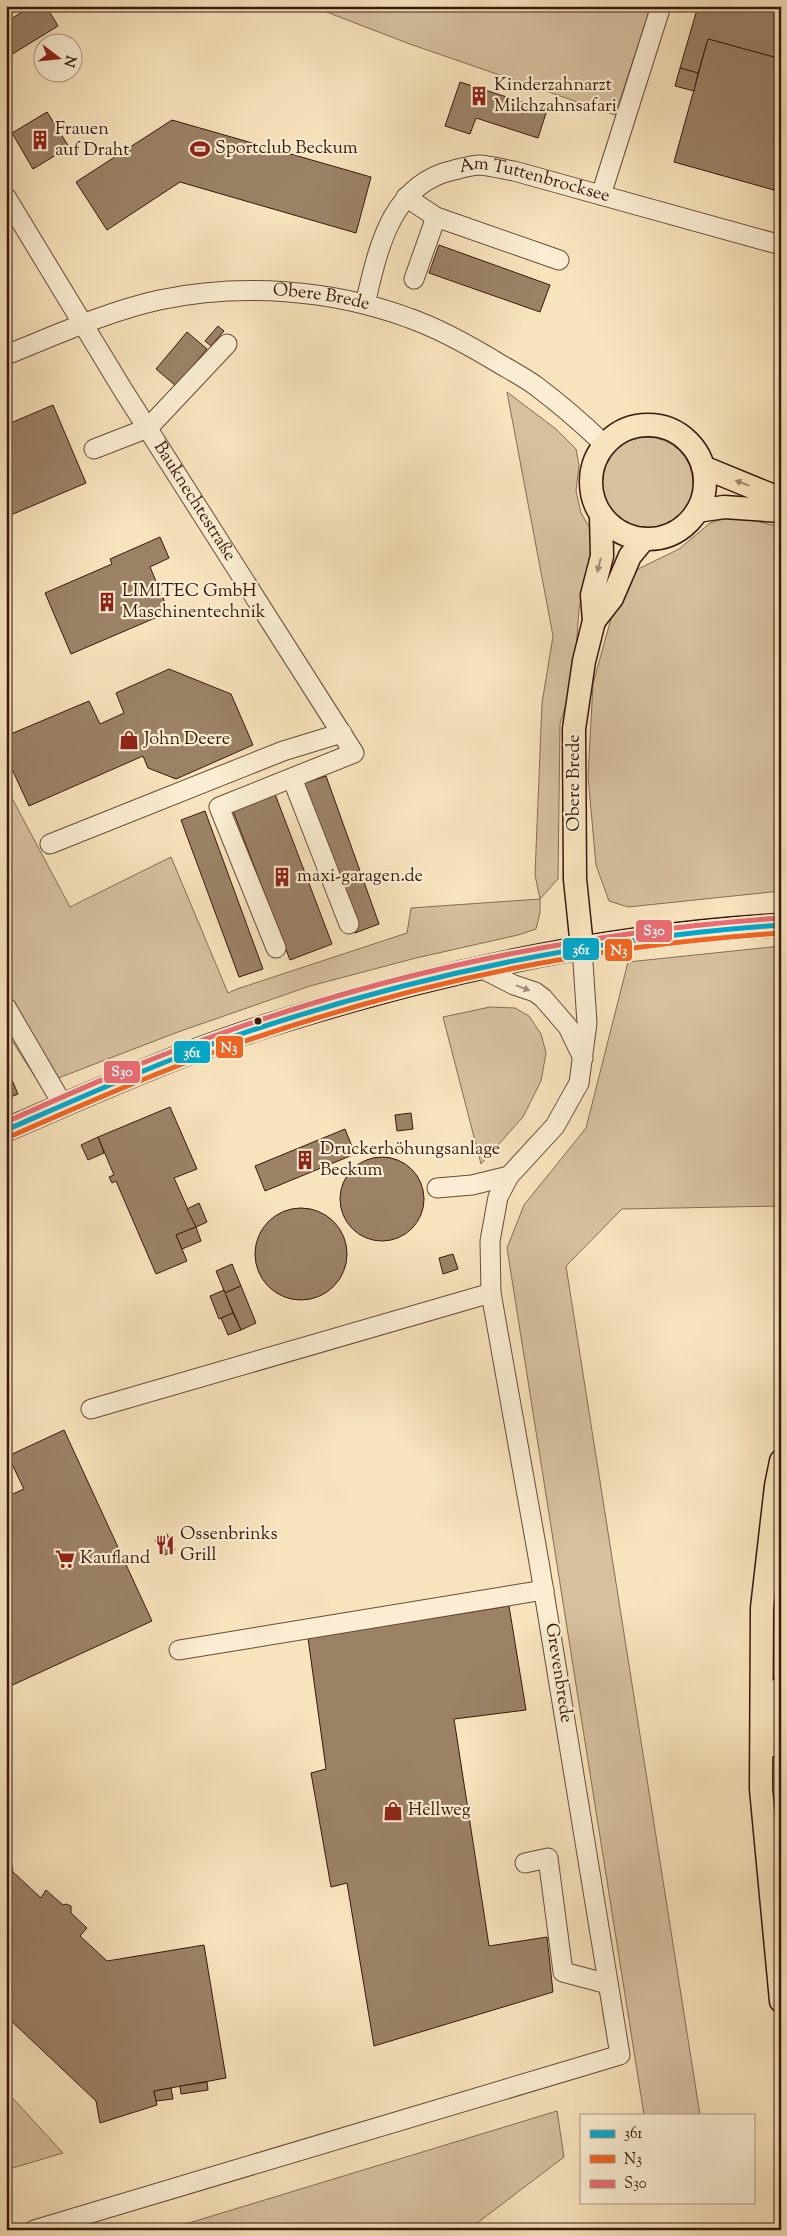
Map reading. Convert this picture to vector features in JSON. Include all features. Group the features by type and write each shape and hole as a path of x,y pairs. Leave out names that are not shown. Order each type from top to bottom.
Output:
{"main road":[{"path":"645,425 675,432 687,441 697,453 703,467 704,490 697,511 687,524 674,534 658,539 644,540 612,527 602,516 592,495 592,472 596,458 605,445 616,435 630,428 645,425"},
{"path":"703,467 781,499"},
{"path":"697,511 724,507 781,511"},
{"name":"Obere Brede","path":"582,947 575,879 574,729 584,661 594,621 592,595 602,556 602,516"},
{"name":"Obere Brede","path":"594,621 612,598 630,556 644,540"},
{"path":"6,1130 164,1062 260,1028 350,1000 479,967 582,947 686,932 781,925"},
{"path":"781,1461 776,1486 762,1608 760,1789 781,2002"},
{"path":"760,1789 781,1688"}],"street":[{"path":"601,195 661,6"},
{"name":"Am Tuttenbrocksee","path":"365,304 373,269 390,220 406,197 421,184 439,173 478,165 514,171 781,245"},
{"name":"Bauknechtestraße","path":"6,197 148,428 354,753 292,778"},
{"path":"406,197 436,217 559,260"},
{"path":"414,279 436,217"},
{"name":"Obere Brede","path":"6,355 83,323 158,300 210,293 256,291 306,294 365,304 410,318 476,350 535,385 605,445"},
{"path":"94,449 148,428 227,344"},
{"path":"50,844 283,751 342,733"},
{"path":"276,948 218,807 292,778 349,924"},
{"name":"Grevenbrede","path":"34,2230 620,2055 544,1590 491,1293 490,1241 498,1197 509,1176 555,1126 579,1083 587,1023 582,947"},
{"path":"479,967 514,985 535,992 543,998 568,1027 583,1058"},
{"path":"6,1007 63,1105"},
{"path":"437,1188 472,1185 509,1176"},
{"path":"91,1409 491,1293"},
{"path":"179,1650 544,1590"},
{"path":"525,1863 548,1858 563,1972 608,1984"}],"shaded area":[{"path":"311,6 651,6 615,115 407,43"},
{"path":"507,392 556,429 576,449 579,465 576,491 581,513 590,528 591,550 579,609 574,677 560,724 558,879 540,899 535,875 542,703 553,636"},
{"path":"647,437 665,440 680,450 690,465 693,483 690,501 680,516 665,526 647,529 629,526 614,516 604,501 601,483 604,465 614,450 629,440"},
{"path":"734,516 781,527 781,891 628,907 609,901 596,865 588,777 593,684 612,615 636,570 679,549 710,523"},
{"path":"6,787 70,907 171,857 228,993 407,933 411,908 540,899 540,913 536,929 310,986 178,1032 40,1085 6,1031"},
{"path":"781,946 781,1206 622,1209 566,1266 700,2114 644,2114 507,1248 524,1205 586,1128 628,962"},
{"path":"490,1007 515,1008 529,1016 541,1034 546,1053 541,1081 523,1117 481,1164 443,1017"},
{"path":"6,2091 63,2153 6,2170"},
{"path":"557,2111 564,2157 468,2230 166,2230"}],"building":[{"path":"32,6 46,6 58,26 48,32 32,32 32,42 6,58 6,22"},
{"path":"698,6 781,6 781,59 708,39 698,73 680,68"},
{"path":"708,39 781,59 781,192 674,162"},
{"path":"680,68 698,73 694,91 675,86"},
{"name":"Kinderzahnarzt Milchzahnsafari","path":"460,82 547,110 538,138 476,118 470,134 445,126"},
{"name":"Frauen auf Draht","path":"47,112 69,147 33,169 12,133"},
{"name":"Sportclub Beckum","path":"172,120 371,177 356,233 180,182 107,230 76,182"},
{"path":"439,245 550,285 540,312 429,273"},
{"path":"218,326 224,331 211,346 205,341"},
{"path":"187,332 207,349 176,386 156,369"},
{"path":"53,405 86,483 6,517 6,425"},
{"name":"LIMITEC GmbH Maschinentechnik","path":"160,537 169,558 150,567 169,612 71,654 45,593 112,564 110,559"},
{"name":"John Deere","path":"169,669 231,694 253,745 176,779 148,768 143,756 29,806 6,756 6,736 89,701 100,724 124,713 116,693"},
{"path":"326,776 379,924 355,933 302,784"},
{"name":"maxi-garagen.de","path":"275,794 332,944 290,960 233,811"},
{"path":"205,811 263,969 239,977 181,820"},
{"path":"9,1073 18,1094 6,1099 6,1074"},
{"path":"170,1107 197,1169 174,1178 196,1227 176,1235 187,1261 156,1274 116,1181 112,1183 109,1177 114,1175 98,1137"},
{"path":"411,1113 413,1129 397,1131 395,1115"},
{"name":"Druckerhöhungsanlage Beckum","path":"345,1129 355,1154 265,1191 255,1166"},
{"path":"98,1137 104,1153 88,1160 81,1145"},
{"path":"382,1157 398,1160 412,1169 421,1183 424,1199 421,1215 412,1229 398,1238 382,1241 366,1238 352,1229 343,1215 340,1199 343,1183 352,1169 366,1160"},
{"path":"199,1203 207,1222 196,1227 187,1209"},
{"path":"301,1208 319,1211 334,1221 344,1236 347,1254 344,1272 334,1287 319,1297 301,1300 283,1297 268,1287 258,1272 255,1254 258,1236 268,1221 283,1211"},
{"path":"196,1227 201,1241 182,1249 176,1235"},
{"path":"453,1254 458,1269 443,1274 439,1258"},
{"path":"232,1264 241,1286 225,1293 216,1271"},
{"path":"241,1286 256,1323 241,1330 225,1293"},
{"path":"224,1290 233,1313 219,1319 210,1296"},
{"path":"233,1313 241,1330 228,1335 221,1318"},
{"name":"Kaufland","path":"64,1430 152,1621 6,1688 6,1497 24,1489 8,1456"},
{"name":"Ossenbrinks Grill","path":"167,1534 175,1550 163,1556 155,1540"},
{"name":"Hellweg","path":"509,1606 526,1710 454,1719 489,1946 547,1937 553,1992 374,2046 347,1883 331,1887 311,1773 326,1769 308,1638"},
{"path":"6,1833 13,1872 41,1898 46,1890 63,1905 71,1906 71,1913 87,1928 80,1936 107,1961 204,1945 226,2078 154,2091 157,2105 100,2123 96,2101 6,2016"},
{"path":"207,2082 208,2090 181,2094 180,2086"},
{"path":"171,2088 173,2099 156,2101 154,2091"}],"transit line":[{"name":"S30","path":"6,1122 117,1073 202,1040 365,988 433,971 571,943 641,932 780,918"},
{"name":"361","path":"6,1130 206,1046 368,995 504,963 573,950 642,939 781,925"},
{"name":"N3","path":"9,1137 122,1088 208,1054 303,1022 437,985 574,957 643,947 781,933"}],"place":[{"name":"Kinderzahnarzt Milchzahnsafari","path":"479,96"},
{"name":"Frauen auf Draht","path":"40,140"},
{"name":"Sportclub Beckum","path":"200,149"},
{"name":"LIMITEC GmbH Maschinentechnik","path":"107,602"},
{"name":"John Deere","path":"129,740"},
{"name":"maxi-garagen.de","path":"282,877"},
{"name":"Druckerhöhungsanlage Beckum","path":"305,1160"},
{"name":"Ossenbrinks Grill","path":"165,1545"},
{"name":"Kaufland","path":"65,1559"},
{"name":"Hellweg","path":"393,1811"}]}
